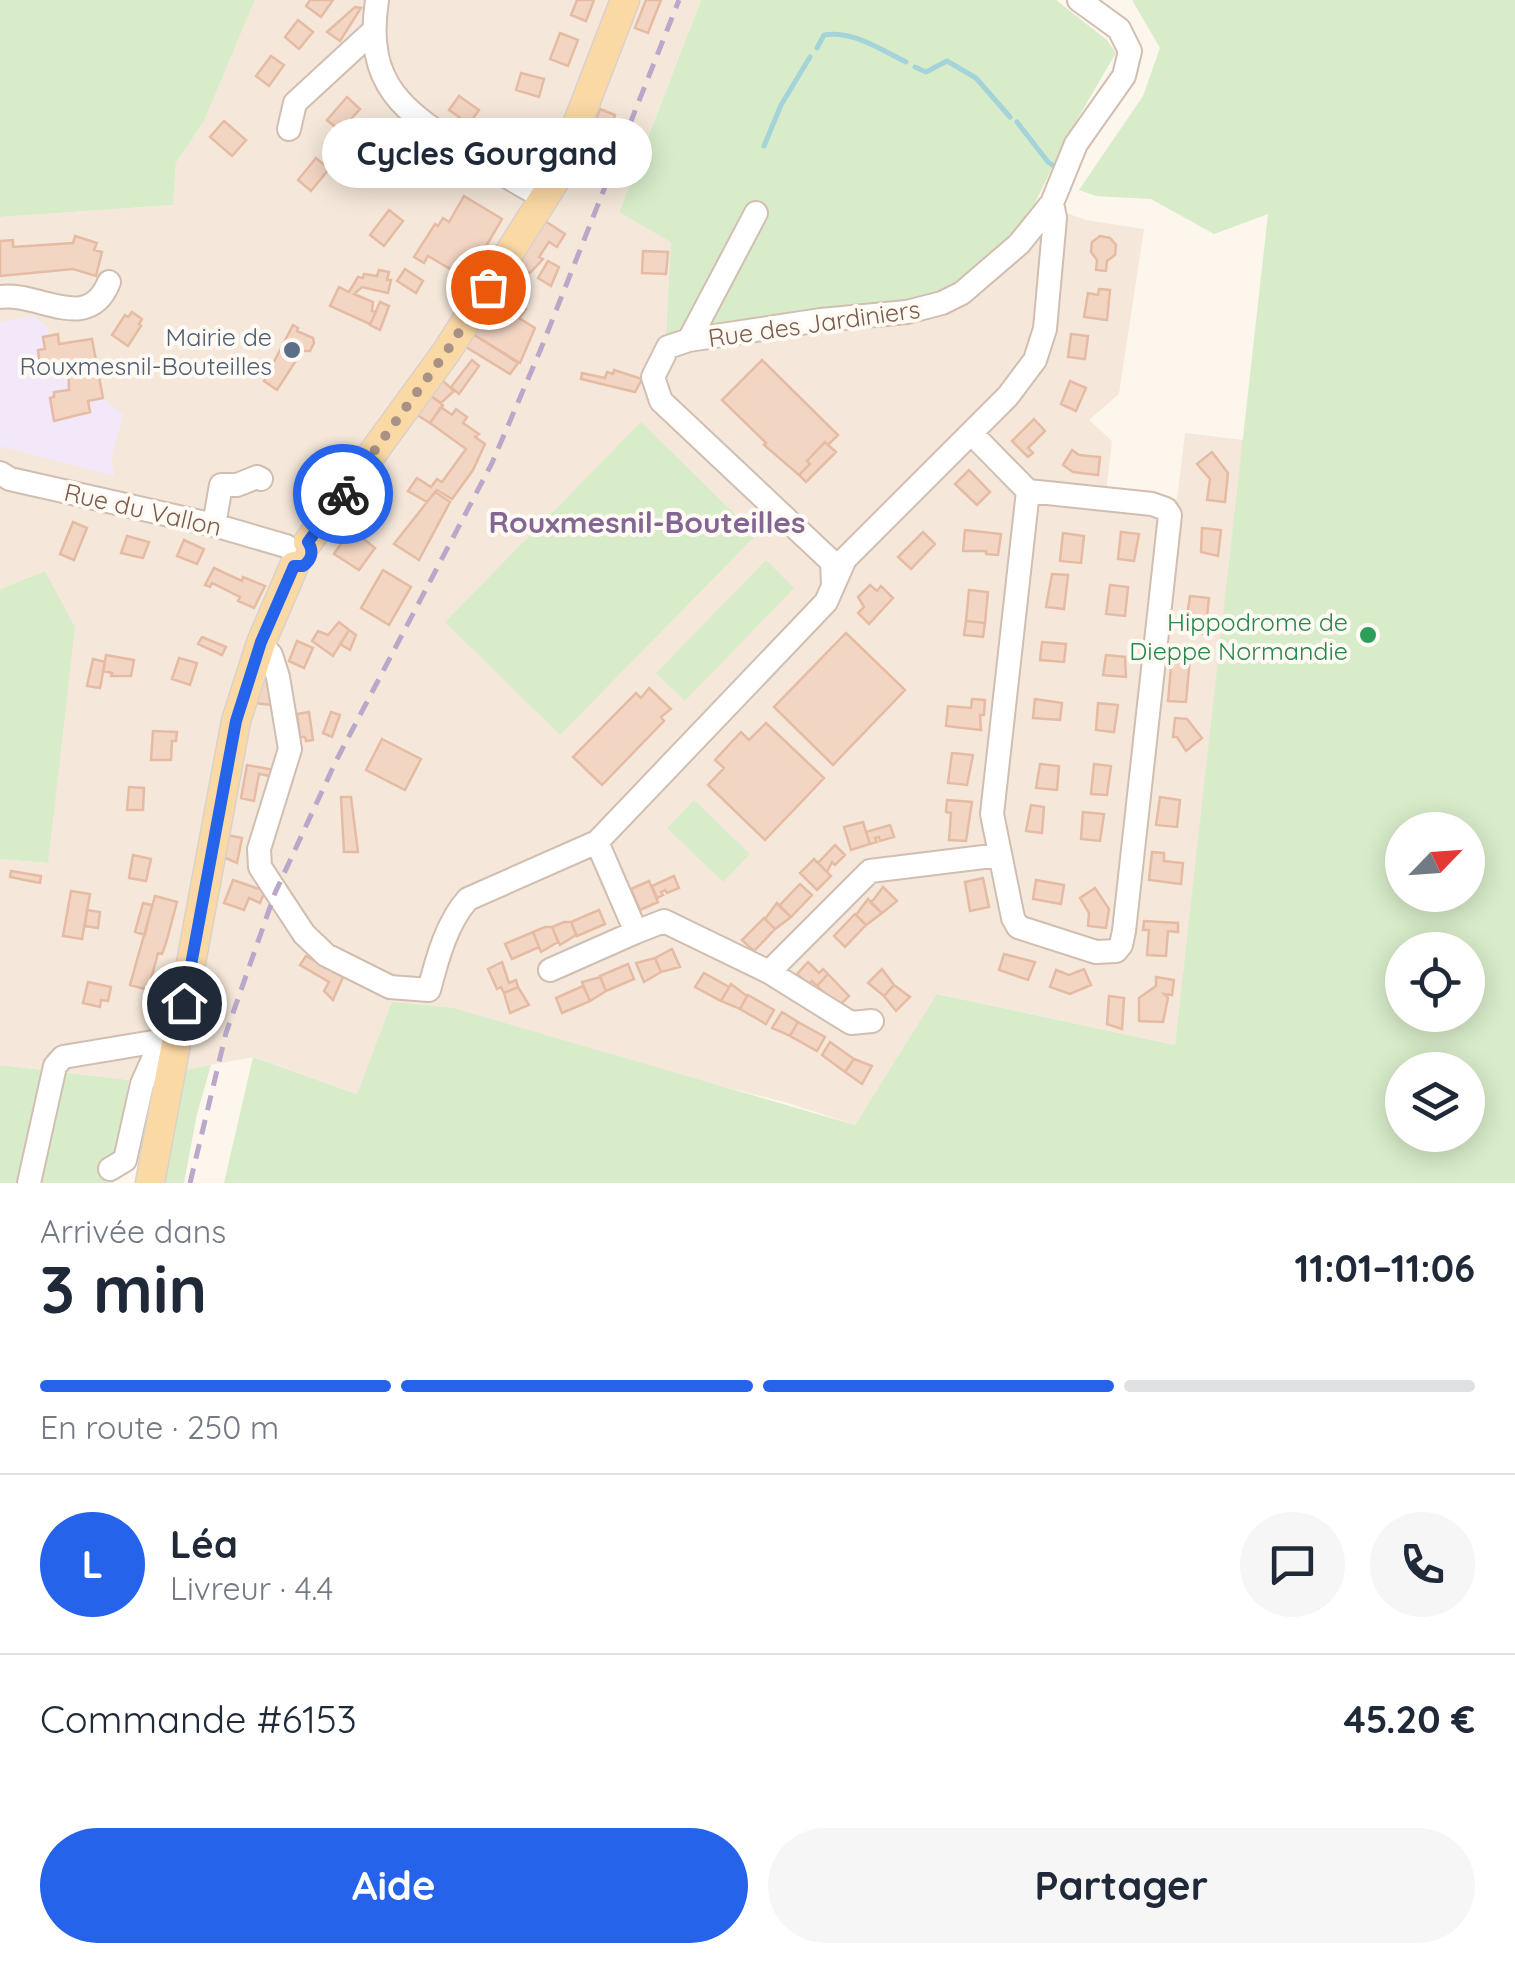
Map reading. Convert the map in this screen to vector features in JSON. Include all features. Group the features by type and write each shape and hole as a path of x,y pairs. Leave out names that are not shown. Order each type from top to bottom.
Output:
{"main road":[{"path":"150,1183 167,1040 230,747 244,692 296,551 447,351 556,179 625,0"}],"street":[{"path":"377,0 372,32 377,59 395,97 416,119 544,197"},
{"name":"Rue des Jardiniers","path":"833,588 832,562 661,401 654,377 668,346 919,304 962,293 985,276 1020,244 1052,203 1076,144 1124,76 1130,50 1118,29 1079,0"},
{"path":"289,129 294,103 372,32"},
{"path":"261,642 271,655 278,677 290,749 259,848 260,867 314,946 390,986 429,990 458,910 468,899 597,842 826,602 845,558 1008,396 1034,360 1044,329 1055,218 1052,203"},
{"path":"688,340 756,213"},
{"path":"0,297 12,295 56,307 93,305 103,298 110,282"},
{"path":"972,434 1028,492 1160,505 1170,514 1121,945 1116,951 1096,952 1018,927 992,814 1028,492"},
{"name":"Rue du Vallon","path":"0,472 10,478 214,525 296,551"},
{"path":"214,525 221,485 237,485 257,476 261,479"},
{"path":"597,842 636,932"},
{"path":"770,972 870,871 1000,855"},
{"path":"550,970 664,921 770,972 851,1023 872,1021"},
{"path":"110,1169 124,1160 142,1084 167,1040"},
{"path":"29,1183 55,1066 63,1057 167,1040"}],"shaded area":[{"path":"255,0 701,0 619,211 1038,203 1086,220 1144,229 1119,394 1089,420 1112,441 1106,494 1177,499 1185,433 1244,440 1175,1045 938,994 855,1125 788,1103 392,1002 358,1094 254,1057 129,1080 0,1065 0,859 47,863 45,571 0,589 0,217 173,205 176,163 204,121"},
{"path":"33,316 47,327 49,336 58,334 60,344 92,339 103,398 123,415 111,459 114,476 0,446 0,322"}],"green space":[{"path":"0,0 255,0 204,121 176,163 173,205 0,217"},
{"path":"701,0 1056,0 1107,40 1116,53 1068,135 1018,238 964,286 922,307 666,339 671,242 619,212"},
{"name":"Hippodrome de Dieppe Normandie","path":"1132,0 1515,0 1515,1183 224,1183 253,1057 357,1094 392,1002 453,1008 855,1125 937,994 1175,1045 1268,214 1214,234 1151,199 1096,196 1079,190 1143,96 1160,48"},
{"path":"641,422 756,535 560,735 445,622"},
{"path":"766,560 794,588 685,701 656,673"},
{"path":"45,571 75,627 48,863 0,859 0,589"},
{"path":"694,800 750,854 723,882 667,828"},
{"path":"0,1065 129,1080 113,1183 0,1183"},
{"path":"211,1065 184,1183 161,1183 183,1070"}],"building":[{"path":"310,0 333,0 321,17 306,6"},
{"path":"577,0 594,0 586,21 571,15"},
{"path":"646,0 661,0 648,33 635,28"},
{"path":"355,7 361,8 340,41 327,32"},
{"path":"298,20 313,32 299,49 285,37"},
{"path":"560,33 578,40 568,66 550,59"},
{"path":"271,56 284,65 269,86 256,76"},
{"path":"521,73 544,79 539,97 516,90"},
{"path":"459,96 479,110 469,124 449,110"},
{"path":"347,97 360,109 340,131 327,120"},
{"path":"600,109 615,115 609,134 593,127"},
{"path":"224,121 246,140 232,156 210,137"},
{"path":"502,124 521,137 512,151 493,139"},
{"path":"426,154 447,168 437,183 417,169"},
{"path":"316,158 329,169 311,191 298,180"},
{"path":"464,196 502,219 467,279 428,256 424,263 414,257 435,224 438,226 443,218 449,222"},
{"path":"389,210 403,221 384,246 370,235"},
{"path":"545,221 565,234 557,247 549,242 539,257 543,259 530,273 517,265"},
{"path":"75,236 97,243 94,250 102,252 96,276 73,269 0,276 0,241 13,240 13,247 73,243"},
{"path":"1100,236 1110,238 1116,245 1106,271 1096,270 1097,260 1091,252 1092,242"},
{"path":"643,251 668,252 666,274 642,273"},
{"path":"548,261 559,267 551,286 538,278"},
{"path":"405,269 423,281 416,293 397,281"},
{"path":"379,270 389,272 388,293 362,287 354,294 373,302 372,311 376,312 370,324 330,306 339,287 349,292 358,277 377,276"},
{"path":"511,287 519,292 520,298 514,301 526,309 520,317 509,309 505,315 497,310"},
{"path":"1099,289 1110,290 1107,320 1084,317 1088,293 1098,295"},
{"path":"380,302 389,306 380,330 370,325"},
{"path":"497,310 535,328 520,363 473,334 486,315"},
{"path":"132,312 142,319 128,346 112,335 125,315 128,317"},
{"path":"293,325 313,338 314,343 310,351 302,351 277,390 264,381"},
{"path":"58,334 59,344 92,339 103,398 88,401 90,412 54,421 50,398 54,392 69,390 68,361 40,366 38,350 45,349 43,337"},
{"path":"473,334 518,363 510,374 466,347"},
{"path":"1071,334 1088,336 1085,359 1068,357"},
{"path":"472,360 479,366 459,394 451,387"},
{"path":"762,360 838,435 828,445 825,442 799,475 722,400"},
{"path":"614,370 642,379 635,392 581,379 582,373 605,378 607,372 613,374"},
{"path":"442,380 454,391 441,403 431,396"},
{"path":"1070,381 1086,388 1076,411 1061,404"},
{"path":"431,396 443,405 430,423 417,415"},
{"path":"441,407 452,415 456,409 467,417 463,423 479,434 475,437 485,444 473,470 452,499 437,490 427,502 408,491 417,478 431,487 437,479 442,482 466,449 430,423"},
{"path":"1034,419 1045,431 1028,448 1033,453 1028,457 1012,441"},
{"path":"825,442 836,452 806,482 799,475"},
{"path":"1072,450 1079,455 1100,457 1098,475 1073,472 1063,465"},
{"path":"1212,452 1228,473 1225,502 1207,500 1210,479 1197,464"},
{"path":"969,470 990,492 977,505 955,484"},
{"path":"435,492 450,502 419,560 394,544"},
{"path":"73,522 87,528 74,560 60,554"},
{"path":"1202,528 1221,530 1218,556 1201,552"},
{"path":"351,529 375,548 359,570 334,554"},
{"path":"965,530 1001,534 998,555 963,551"},
{"path":"923,532 935,544 911,569 898,557"},
{"path":"1121,532 1139,534 1134,561 1118,559"},
{"path":"1063,533 1084,536 1081,563 1060,561"},
{"path":"127,536 149,542 143,558 121,553"},
{"path":"184,540 204,549 197,564 177,556"},
{"path":"214,568 265,586 254,608 212,583 210,587 205,585"},
{"path":"383,570 411,587 389,625 361,608"},
{"path":"1052,574 1068,575 1064,609 1046,607"},
{"path":"870,585 877,591 881,586 893,598 869,624 858,613 864,607 858,597"},
{"path":"1110,585 1128,587 1125,616 1106,614"},
{"path":"969,590 988,592 985,623 966,621"},
{"path":"1190,596 1209,598 1205,634 1186,632"},
{"path":"966,621 985,623 983,637 964,635"},
{"path":"339,622 349,630 333,656 312,641 318,631 328,635"},
{"path":"349,630 356,635 350,650 340,644"},
{"path":"846,633 905,690 833,765 774,707"},
{"path":"202,637 226,647 222,655 198,644"},
{"path":"297,641 313,648 304,668 289,661"},
{"path":"1042,642 1066,644 1064,662 1040,660"},
{"path":"106,655 134,660 131,676 111,676 112,673 103,671"},
{"path":"1106,655 1125,657 1126,677 1103,675"},
{"path":"1172,656 1190,658 1186,702 1168,701"},
{"path":"179,658 197,663 190,685 172,679"},
{"path":"93,659 105,662 100,688 87,686"},
{"path":"262,675 273,681 272,705 253,703"},
{"path":"649,688 671,709 602,785 573,757 636,693 641,698"},
{"path":"972,699 985,700 981,730 946,726 948,706 971,708"},
{"path":"1035,699 1062,703 1060,720 1033,718"},
{"path":"1098,703 1118,705 1114,732 1096,730"},
{"path":"309,712 313,740 306,741 300,737 297,714"},
{"path":"331,712 340,715 332,737 323,733"},
{"path":"1175,718 1187,719 1202,738 1186,751 1173,737"},
{"path":"766,723 824,778 765,840 708,785 724,768 715,760 741,732 749,740"},
{"path":"153,731 177,732 176,741 172,741 171,760 151,760"},
{"path":"382,739 421,759 405,790 366,770"},
{"path":"952,753 973,755 967,785 948,783"},
{"path":"1040,764 1059,766 1057,790 1036,788"},
{"path":"1094,764 1111,766 1107,795 1091,794"},
{"path":"247,765 279,771 276,777 259,774 254,801 241,798"},
{"path":"129,787 144,788 143,810 127,810"},
{"path":"341,797 351,797 358,852 344,852"},
{"path":"1160,797 1180,800 1177,827 1156,825"},
{"path":"947,800 972,802 966,841 949,840 951,813 946,812"},
{"path":"1031,805 1044,807 1042,833 1026,831"},
{"path":"1083,812 1104,814 1100,841 1081,839"},
{"path":"863,822 870,844 851,850 844,827"},
{"path":"890,825 894,837 880,841 875,838 877,842 870,844 866,832"},
{"path":"227,835 242,838 237,863 221,856"},
{"path":"835,845 845,855 835,865 832,862 827,872 818,863"},
{"path":"1152,852 1164,853 1164,861 1183,863 1181,884 1149,880"},
{"path":"133,855 151,859 146,881 129,878"},
{"path":"814,859 831,876 817,890 800,873"},
{"path":"11,871 41,876 40,883 10,877"},
{"path":"674,876 679,888 667,893 665,890 657,898 652,886"},
{"path":"983,878 989,907 970,911 965,882"},
{"path":"233,880 265,891 260,903 249,898 244,910 224,903"},
{"path":"1036,880 1064,885 1061,904 1033,899"},
{"path":"649,881 658,902 640,910 631,889"},
{"path":"800,884 812,895 791,917 779,906"},
{"path":"883,887 897,901 882,913 871,903"},
{"path":"1095,888 1109,909 1106,928 1088,926 1089,913 1080,898"},
{"path":"71,891 90,894 82,939 63,936"},
{"path":"155,896 177,902 148,990 130,985"},
{"path":"868,899 882,913 866,925 856,915"},
{"path":"143,903 152,905 145,935 135,932"},
{"path":"777,903 791,917 775,929 765,919"},
{"path":"87,910 100,912 98,928 85,926"},
{"path":"599,910 605,924 577,936 571,922"},
{"path":"855,914 866,925 845,947 834,936"},
{"path":"764,918 775,929 754,951 742,940"},
{"path":"1144,921 1178,923 1178,932 1168,931 1166,956 1147,955 1149,930 1143,930"},
{"path":"571,922 576,935 560,945 552,927"},
{"path":"552,927 558,942 541,952 533,932"},
{"path":"533,932 539,947 512,959 505,944"},
{"path":"672,949 680,967 661,972 655,958"},
{"path":"1004,954 1035,962 1028,980 999,970"},
{"path":"306,956 343,977 333,1000 324,991 329,982 300,965"},
{"path":"655,958 661,972 644,982 636,963"},
{"path":"502,962 509,983 516,980 518,987 504,993 501,987 497,989 488,969"},
{"path":"808,962 819,973 823,969 828,974 817,986 812,981 808,985 797,974"},
{"path":"628,964 634,979 606,991 600,976"},
{"path":"882,969 894,985 884,996 868,983"},
{"path":"1084,969 1091,985 1070,994 1050,987 1056,970 1069,975"},
{"path":"704,973 729,987 721,1001 695,987"},
{"path":"828,974 849,996 838,1007 817,986"},
{"path":"600,977 606,991 590,1001 582,982"},
{"path":"1156,977 1174,980 1172,995 1164,994 1168,998 1163,1022 1139,1021 1139,998 1156,986"},
{"path":"88,982 111,987 108,1001 101,1000 100,1007 83,1003"},
{"path":"731,984 747,996 740,1009 721,1001"},
{"path":"894,985 910,997 896,1011 884,996"},
{"path":"583,986 590,1001 562,1013 556,998"},
{"path":"518,987 529,1005 510,1013 504,993"},
{"path":"748,995 774,1010 766,1024 740,1009"},
{"path":"1109,996 1124,998 1122,1029 1107,1024"},
{"path":"782,1012 798,1022 790,1036 772,1028"},
{"path":"798,1022 825,1037 817,1051 790,1036"},
{"path":"830,1042 854,1059 845,1072 822,1055"},
{"path":"854,1059 872,1066 862,1084 845,1072"}],"waterway":[{"path":"817,48 824,35 846,35 906,62"},
{"path":"764,146 781,105 810,57"},
{"path":"915,67 926,72 947,61 976,78 1010,117"},
{"path":"1017,122 1057,168"}],"railway":[{"path":"190,1183 226,1033 275,893 336,761 492,463 679,0"}],"way so far":[{"path":"343,494 447,351 488,287"}],"place":[{"name":"Cycles Gourgand","path":"488,287"},
{"name":"Mairie de Rouxmesnil-Bouteilles","path":"292,350"},
{"name":"Hippodrome de Dieppe Normandie","path":"1368,635"}],"district":[{"name":"Rouxmesnil-Bouteilles","path":"647,522"}],"route":[{"path":"184,1003 227,760 244,692 294,566 303,566 310,560 308,542 343,494"}]}
